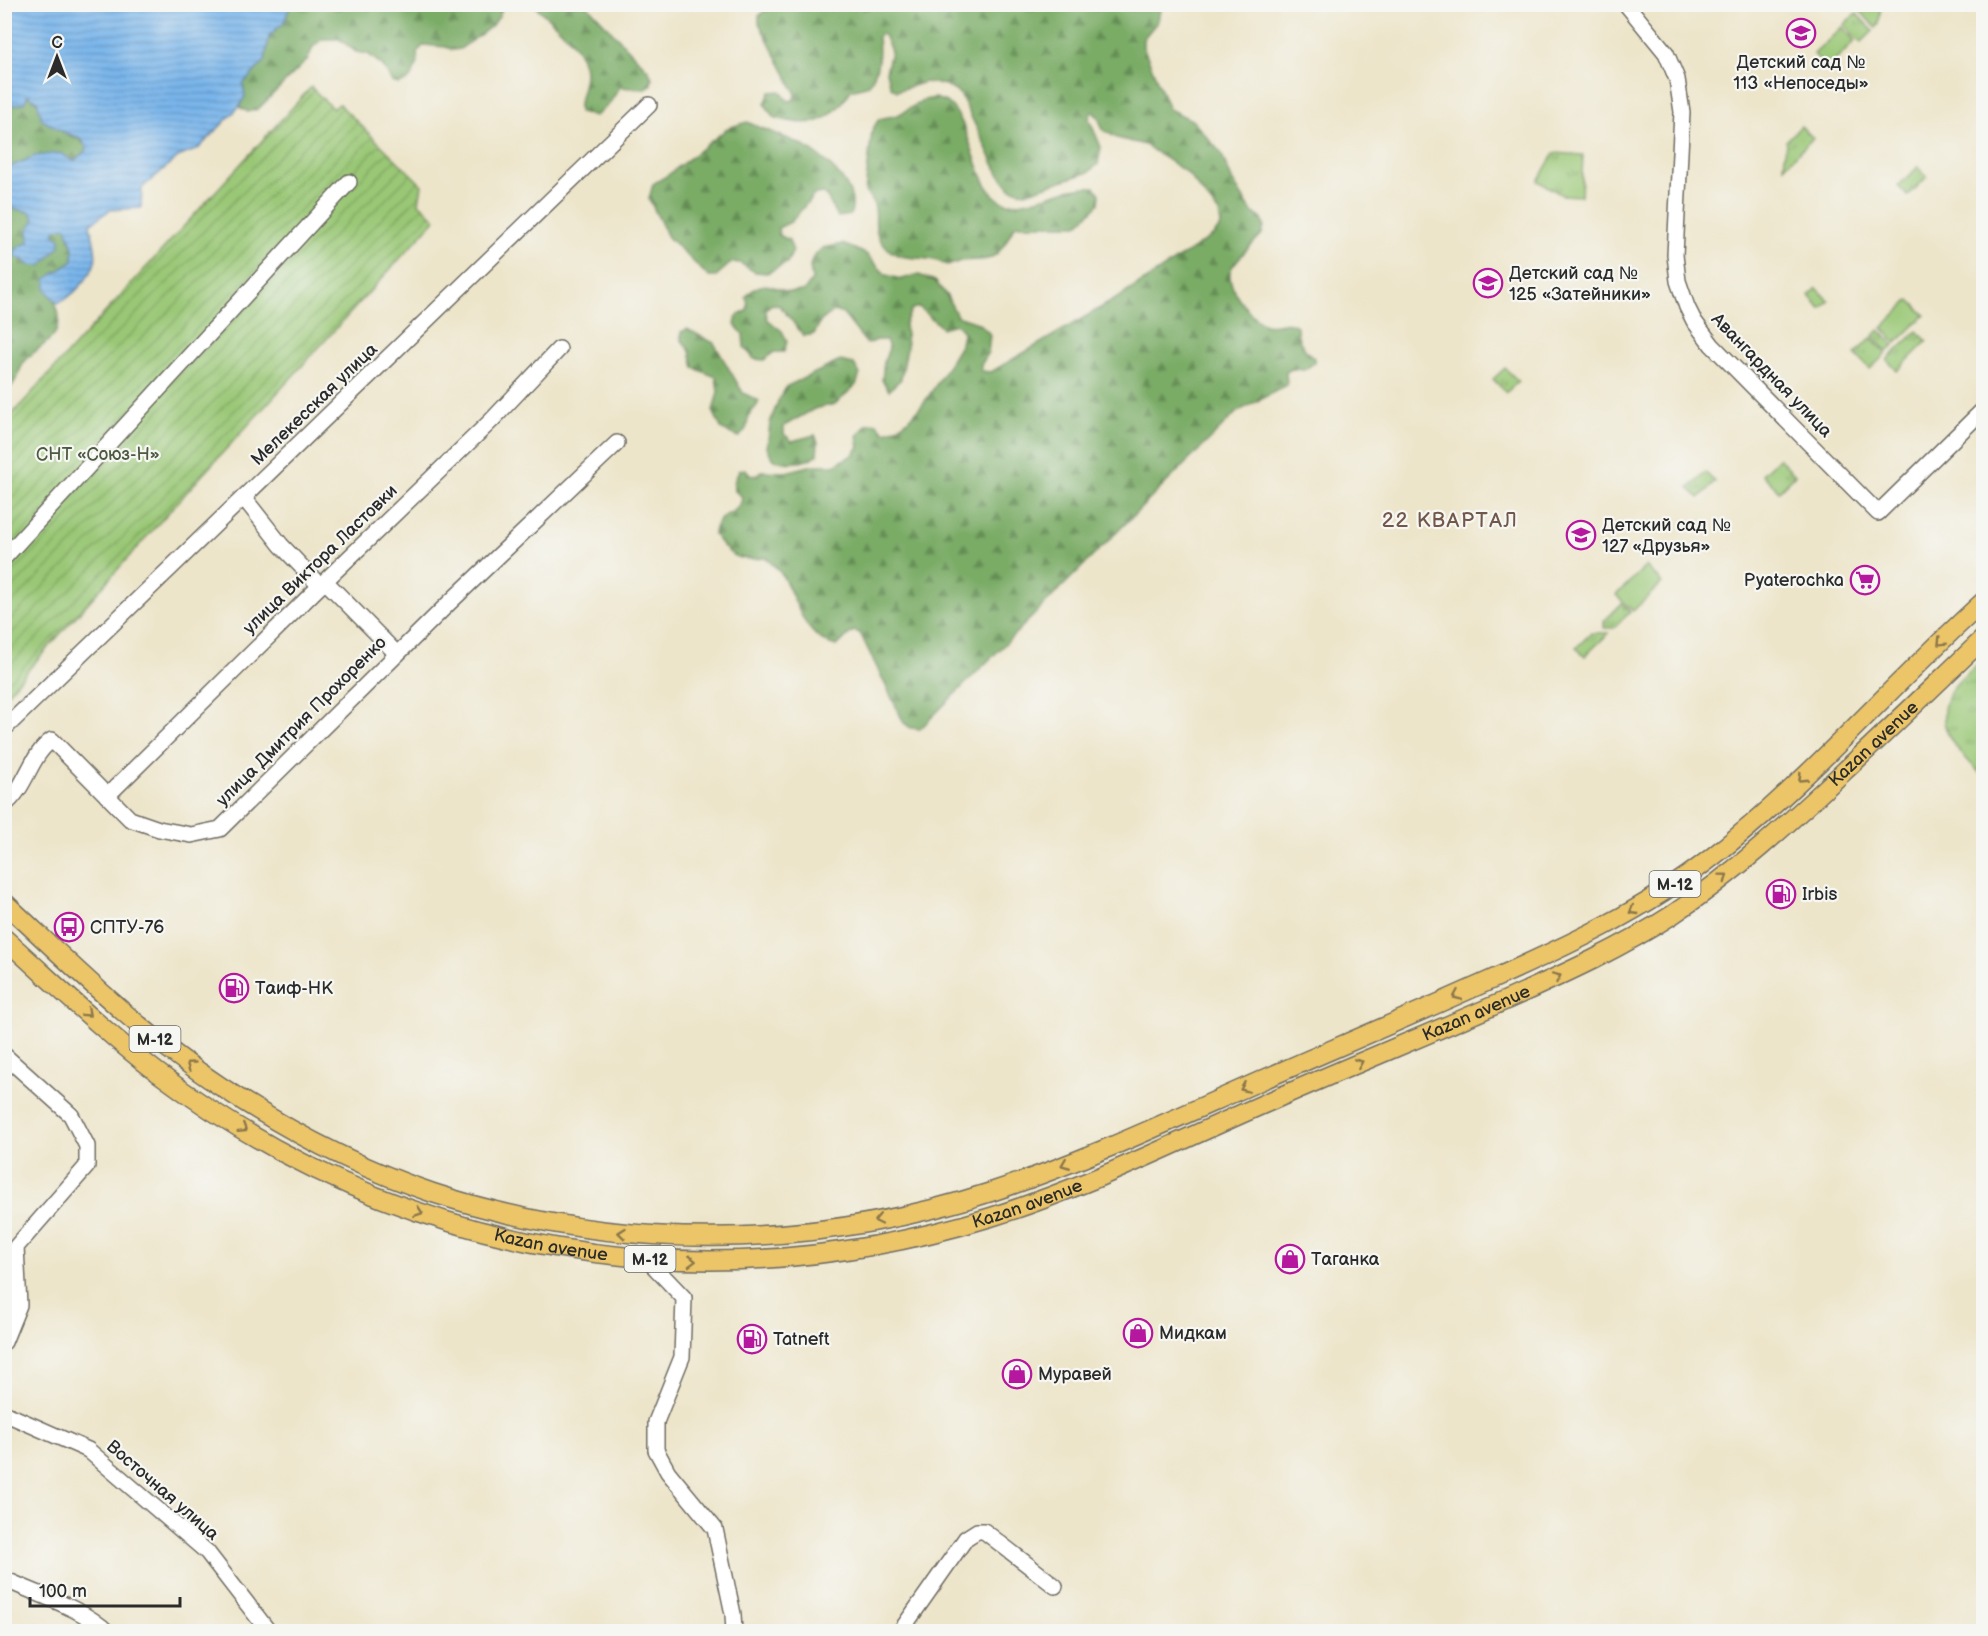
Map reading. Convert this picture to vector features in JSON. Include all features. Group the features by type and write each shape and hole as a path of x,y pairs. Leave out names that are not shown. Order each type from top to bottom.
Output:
{"main road":[{"name":"Kazan avenue","path":"4,902 121,1012 171,1052 274,1120 375,1171 434,1193 538,1220 589,1229 700,1238 823,1231 939,1207 991,1192 1037,1175 1105,1148 1553,953 1617,920 1662,893 1708,861 1798,783 1983,601"},
{"name":"Kazan avenue","path":"4,938 109,1033 204,1104 261,1140 313,1168 422,1214 533,1244 581,1252 646,1258 700,1261 779,1258 839,1252 943,1230 995,1216 1112,1171 1454,1023 1622,945 1672,915 1761,848 1983,638"},
{"path":"1298,1064 1311,1067 1314,1074 1305,1086"}],"street":[{"name":"Авангардная улица","path":"1626,4 1666,53 1677,78 1682,112 1675,255 1678,281 1690,314 1712,345 1878,513 1983,409"},
{"name":"Мелекесская улица","path":"4,729 649,105"},
{"path":"4,558 349,182"},
{"name":"улица Виктора Ластовки","path":"107,796 492,420 559,349"},
{"name":"улица Дмитрия Прохоренко","path":"4,805 14,798 42,747 52,740 130,819 159,830 191,835 220,829 397,654 617,443"},
{"path":"244,498 281,544 397,654"},
{"path":"4,1055 71,1115 87,1146 87,1166 16,1247 19,1305 4,1342"},
{"path":"646,1258 684,1298 682,1357 656,1422 656,1450 668,1472 715,1529 733,1614 734,1632"},
{"name":"Восточная улица","path":"4,1413 88,1450 207,1552 269,1632"},
{"path":"900,1632 966,1538 977,1531 984,1531 1054,1586"},
{"path":"4,1580 56,1601 100,1624 106,1632"}],"green space":[{"path":"771,4 809,6 816,4 1161,5 1158,21 1143,39 1143,46 1169,109 1192,120 1221,153 1233,182 1252,212 1262,219 1264,227 1262,234 1233,265 1231,283 1246,309 1260,321 1270,325 1289,323 1297,326 1301,344 1314,358 1314,363 1304,370 1292,369 1286,372 1287,385 1237,412 920,729 911,728 904,723 860,633 854,631 836,646 815,635 802,617 782,575 766,558 748,559 736,556 730,553 714,535 719,521 741,503 742,497 735,491 734,482 739,470 746,469 751,476 758,475 761,471 786,472 813,465 834,465 853,455 859,447 857,436 867,424 877,423 884,432 908,420 918,409 929,396 961,344 963,332 956,324 942,328 919,307 912,309 905,323 907,348 901,379 889,390 882,380 884,362 889,348 886,340 877,340 867,344 843,314 834,311 821,321 814,334 804,336 780,306 772,304 766,309 767,319 782,331 787,341 784,352 774,352 764,360 754,359 744,347 743,334 735,325 737,316 747,311 746,297 755,288 764,285 787,292 804,291 812,280 810,266 812,259 822,248 843,244 866,254 886,275 901,279 919,275 935,281 947,296 957,316 978,323 990,334 988,353 981,365 981,371 991,372 1124,294 1214,235 1221,225 1219,213 1187,173 1145,145 1117,138 1103,130 1098,117 1093,112 1089,119 1101,147 1098,164 1089,172 1025,193 1010,188 999,174 960,94 946,85 925,82 897,91 891,87 886,72 891,51 884,35 881,34 878,37 877,68 869,85 851,90 835,110 818,121 798,123 773,117 765,104 770,92 780,91 788,101 793,100 796,94 759,23 759,16"},
{"path":"293,5 502,5 501,12 493,24 460,49 424,45 417,52 418,63 409,80 399,84 392,82 383,66 368,54 356,52 339,39 322,39 313,47 308,59 258,109 248,112 239,107 245,96 243,84 265,61 269,36 284,22"},
{"path":"534,5 587,5 649,71 652,78 651,85 643,89 620,87 609,104 596,116 579,112 585,75 580,54 567,36"},
{"path":"1865,5 1881,5 1879,24 1876,28 1859,10"},
{"path":"1856,13 1873,31 1861,43 1844,25"},
{"path":"1842,27 1855,41 1827,69 1814,54"},
{"name":"СНТ «Союз-Н»","path":"311,87 333,109 339,104 422,185 419,203 436,219 175,505 5,696 5,422"},
{"path":"27,95 38,104 60,130 80,140 88,149 74,161 35,156 5,169 5,107 23,103"},
{"path":"935,98 948,103 956,112 986,185 994,196 1004,202 1013,203 1072,189 1095,187 1100,194 1099,204 1077,225 1016,225 1000,251 985,259 961,261 948,265 935,260 895,254 879,238 876,231 874,206 865,192 872,130 879,119 898,115 924,100"},
{"path":"747,122 812,151 835,170 848,187 852,206 850,215 838,217 826,195 815,194 791,222 778,228 779,235 789,240 793,251 787,263 767,273 755,272 740,263 732,262 715,277 709,277 668,237 649,199 653,184 728,128"},
{"path":"1801,126 1813,138 1784,167 1786,141"},
{"path":"1554,153 1583,155 1581,196 1562,195 1538,181"},
{"path":"1918,167 1927,177 1908,196 1898,186"},
{"path":"11,208 31,212 35,220 29,242 17,248 14,255 54,234 56,229 66,226 73,248 73,261 46,279 48,290 57,306 58,325 48,342 24,363 10,388 5,387 4,219"},
{"path":"1817,288 1829,301 1821,309 1809,296"},
{"path":"1910,300 1925,315 1896,343 1882,328"},
{"path":"687,329 714,343 743,393 759,401 748,418 747,427 739,437 722,430 713,411 718,392 716,377 694,368 690,351 681,339 681,332"},
{"path":"1879,330 1894,345 1887,352 1873,337"},
{"path":"1917,331 1927,341 1897,371 1887,360"},
{"path":"1871,338 1886,354 1870,369 1855,354"},
{"path":"840,361 854,364 860,374 856,385 835,404 814,409 784,426 784,434 792,441 815,435 818,442 817,455 796,462 774,460 767,448 770,423 778,401 787,386"},
{"path":"1505,368 1518,381 1506,393 1493,379"},
{"path":"1779,458 1795,475 1779,491 1762,474"},
{"path":"1705,472 1715,482 1699,498 1689,488"},
{"path":"1646,566 1662,583 1633,611 1616,595"},
{"path":"1622,603 1630,612 1614,628 1604,628 1604,621"},
{"path":"1591,633 1609,633 1585,656 1576,648"},
{"path":"1983,659 1983,776 1951,739 1944,717 1945,705 1950,692"}],"water":[{"path":"5,4 293,5 284,22 269,36 265,61 243,84 245,96 239,107 198,149 178,157 142,188 141,208 110,210 90,224 96,253 93,268 74,292 57,303 46,290 46,279 73,261 73,248 66,227 56,229 54,234 60,239 60,246 41,266 30,265 14,255 17,248 29,242 28,229 35,220 30,212 11,208 5,219 5,169 35,156 60,153 74,161 87,149 81,138 63,132 42,120 37,101 28,95 24,103 5,107"}],"place":[{"name":"Детский сад № 113 «Непоседы»","path":"1801,33"},
{"name":"Детский сад № 125 «Затейники»","path":"1488,283"},
{"name":"Детский сад № 127 «Друзья»","path":"1581,535"},
{"name":"Pyaterochka","path":"1865,580"},
{"name":"Irbis","path":"1781,894"},
{"name":"СПТУ-76","path":"69,927"},
{"name":"Таиф-НК","path":"234,988"},
{"name":"Таганка","path":"1290,1259"},
{"name":"Мидкам","path":"1138,1333"},
{"name":"Tatneft","path":"752,1339"},
{"name":"Муравей","path":"1017,1374"}],"district":[{"name":"22 КВАРТАЛ","path":"1450,520"}]}
